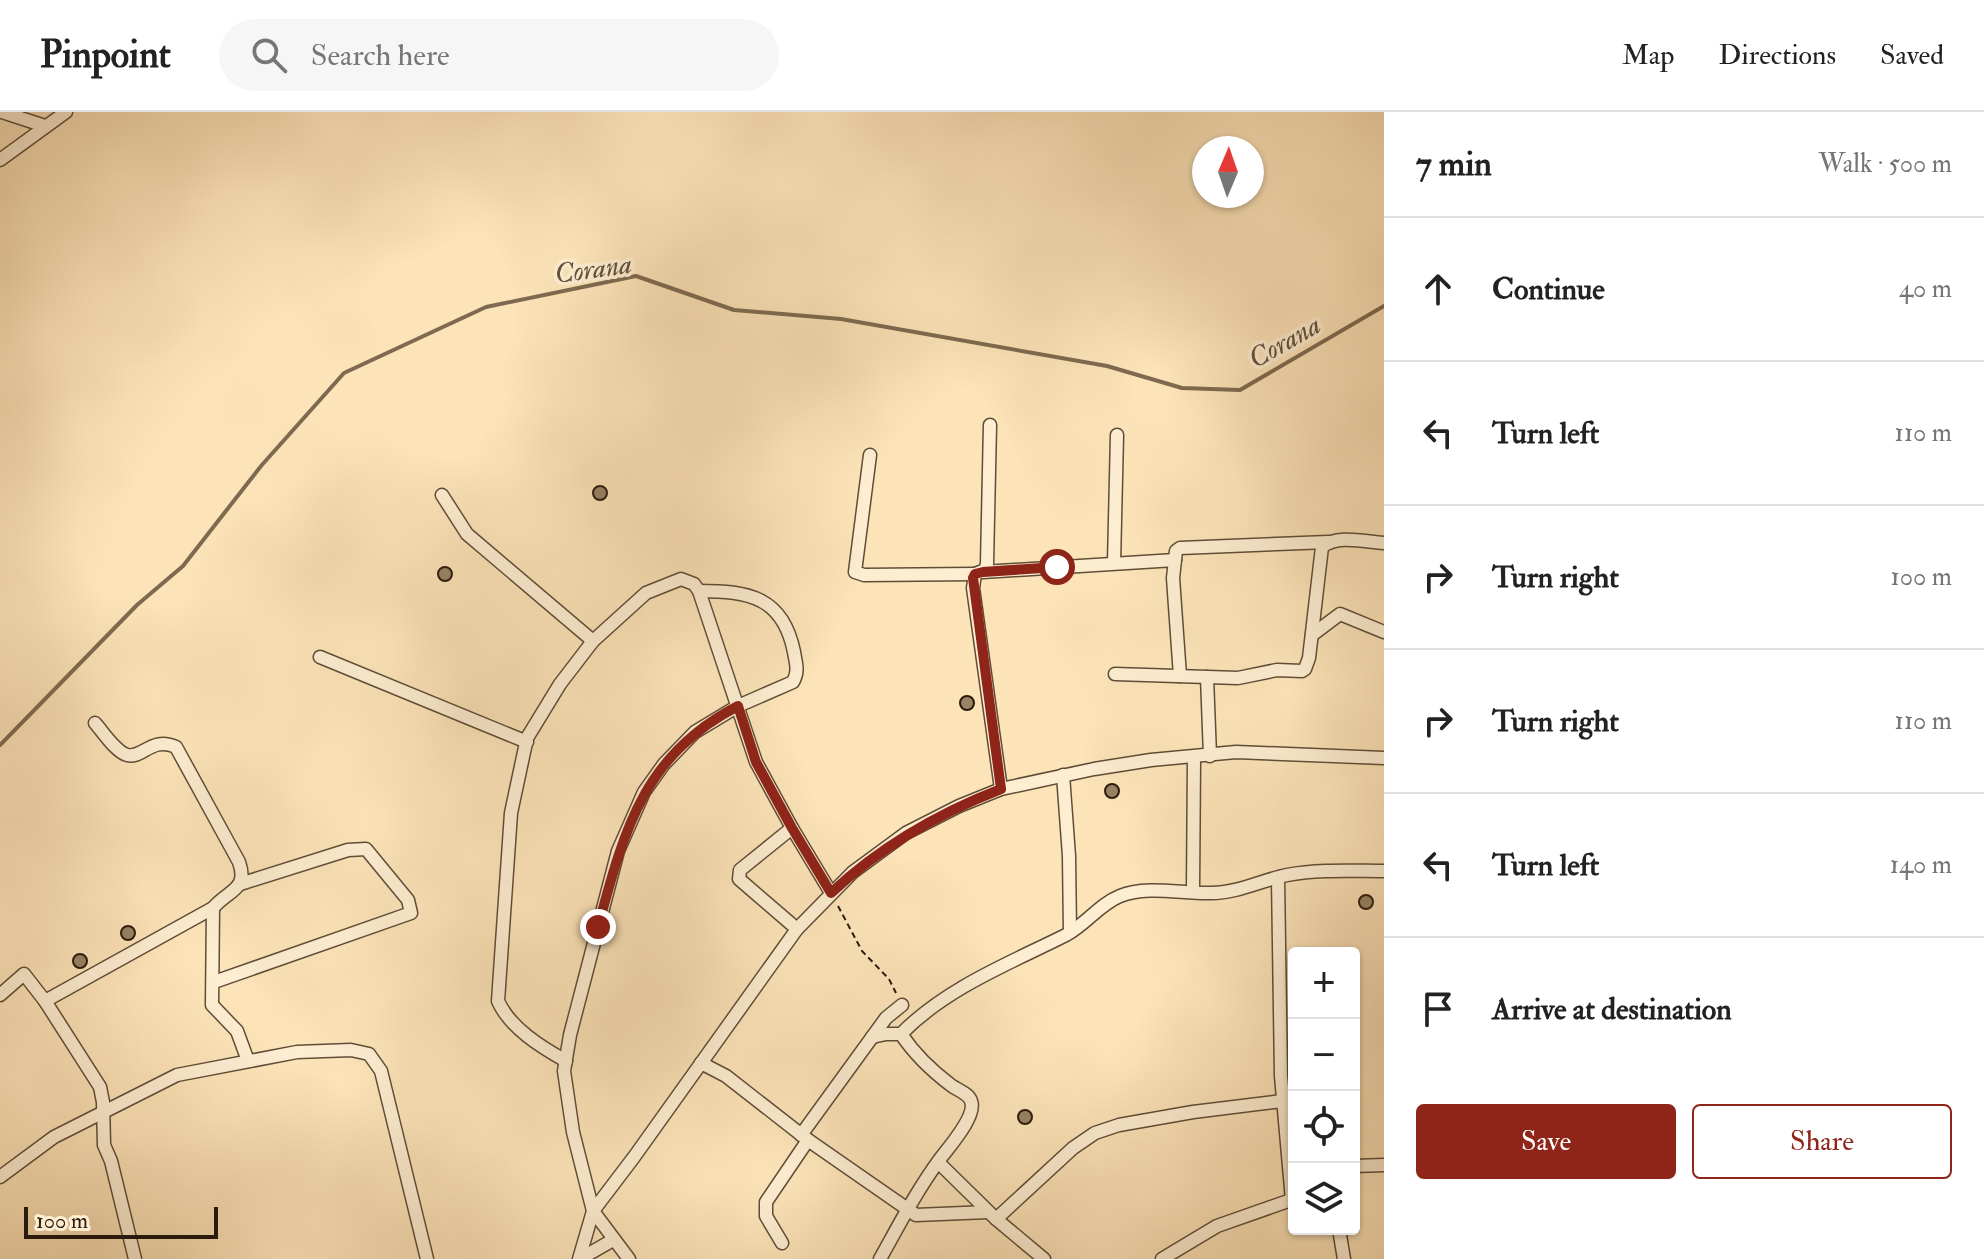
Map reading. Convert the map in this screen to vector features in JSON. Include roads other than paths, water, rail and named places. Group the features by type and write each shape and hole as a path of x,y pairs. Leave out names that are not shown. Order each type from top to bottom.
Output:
{"street":[{"path":"2,112 45,126"},
{"path":"0,160 66,112"},
{"path":"990,425 987,564 973,588 1001,789"},
{"path":"1114,563 1117,435"},
{"path":"870,455 855,572 864,575 979,573 1175,560"},
{"path":"442,495 467,534 593,641"},
{"path":"1180,676 1173,578 1176,551 1180,548 1340,539 1384,543"},
{"path":"1115,674 1238,678 1277,670 1302,671 1309,662 1322,547 1328,542"},
{"path":"566,1061 551,1053 510,1020 498,1001 511,813 527,742 560,684 593,641 646,593 681,579 694,584 699,591 756,762 831,893"},
{"path":"629,1259 593,1211 573,1132 564,1071 618,851 644,792 664,764 695,732 738,706 793,682 798,672 785,621 766,602 724,591 699,591"},
{"path":"1312,635 1340,614 1384,632"},
{"path":"320,657 527,742"},
{"path":"1207,677 1210,756"},
{"path":"95,723 118,750 127,755 137,754 156,744 176,747 239,862 243,873 240,884"},
{"path":"580,1259 593,1211 797,929 853,872 906,833 1001,789 1151,760 1236,752 1384,758"},
{"path":"1193,891 1194,758"},
{"path":"1063,775 1070,932"},
{"path":"792,828 740,870 739,879 797,929"},
{"path":"45,1001 213,908 240,884 348,850 366,849 408,900 411,913 399,919 214,982"},
{"path":"872,1037 901,1034 948,997 1070,932 1121,896 1193,891 1210,893 1278,878 1343,870 1384,871"},
{"path":"1278,878 1282,1101 1289,1163"},
{"path":"213,908 212,1005 237,1031 248,1061"},
{"path":"0,995 24,974 100,1087 104,1145 111,1161 135,1259"},
{"path":"782,1243 766,1216 766,1202 872,1037 886,1018 902,1005"},
{"path":"880,1259 907,1210 964,1127 972,1102 937,1075 901,1034"},
{"path":"0,1177 54,1137 177,1075 297,1052 351,1050 369,1054 381,1071 427,1259"},
{"path":"701,1063 726,1076 805,1138 907,1210 926,1216 992,1215 1073,1148 1095,1133 1119,1125 1282,1101"},
{"path":"938,1162 992,1215 1044,1259"},
{"path":"1360,1166 1384,1165"},
{"path":"1162,1259 1217,1226 1288,1202"},
{"path":"1340,1235 1344,1259"},
{"path":"580,1259 613,1240"}],"waterway":[{"name":"Corana","path":"0,745 137,605 183,566 261,466 344,373 486,307 636,276 734,310 841,319 1107,366 1182,388 1240,390 1384,306"}]}
